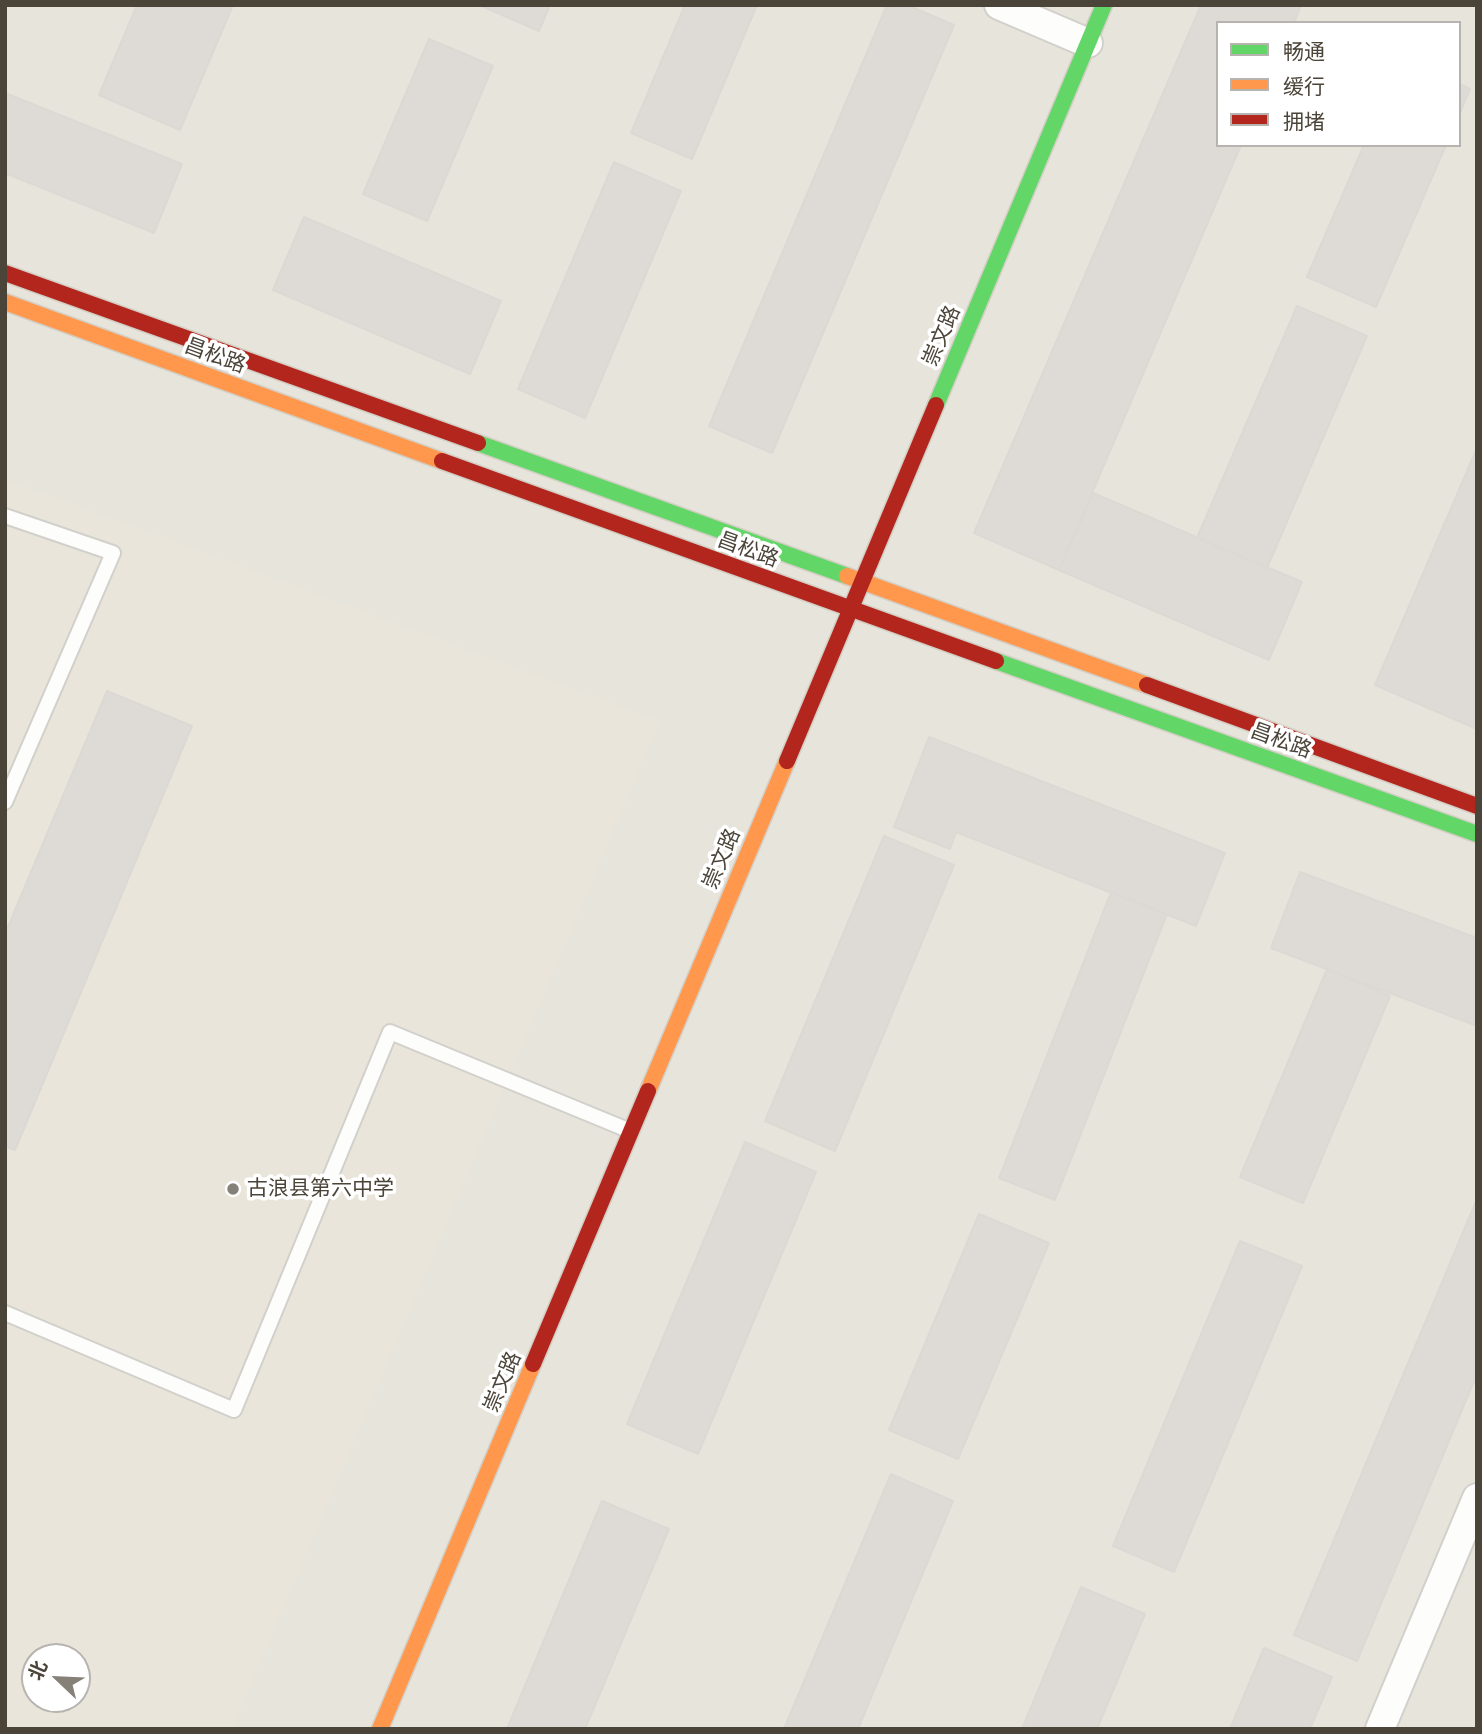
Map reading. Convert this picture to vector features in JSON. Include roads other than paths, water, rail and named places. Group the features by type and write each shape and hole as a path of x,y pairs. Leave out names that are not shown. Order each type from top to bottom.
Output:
{"main road":[{"name":"崇文路","path":"380,1729 1104,5"},
{"name":"昌松路","path":"5,272 1477,806"},
{"name":"昌松路","path":"5,302 1477,834"}],"street":[{"path":"999,5 1088,43"},
{"path":"1380,1729 1477,1498"}],"lane":[{"path":"5,516 113,553 5,802"},
{"path":"5,1313 234,1410 390,1032 631,1130"}],"place":[{"name":"古浪县第六中学","path":"233,1189"}]}
